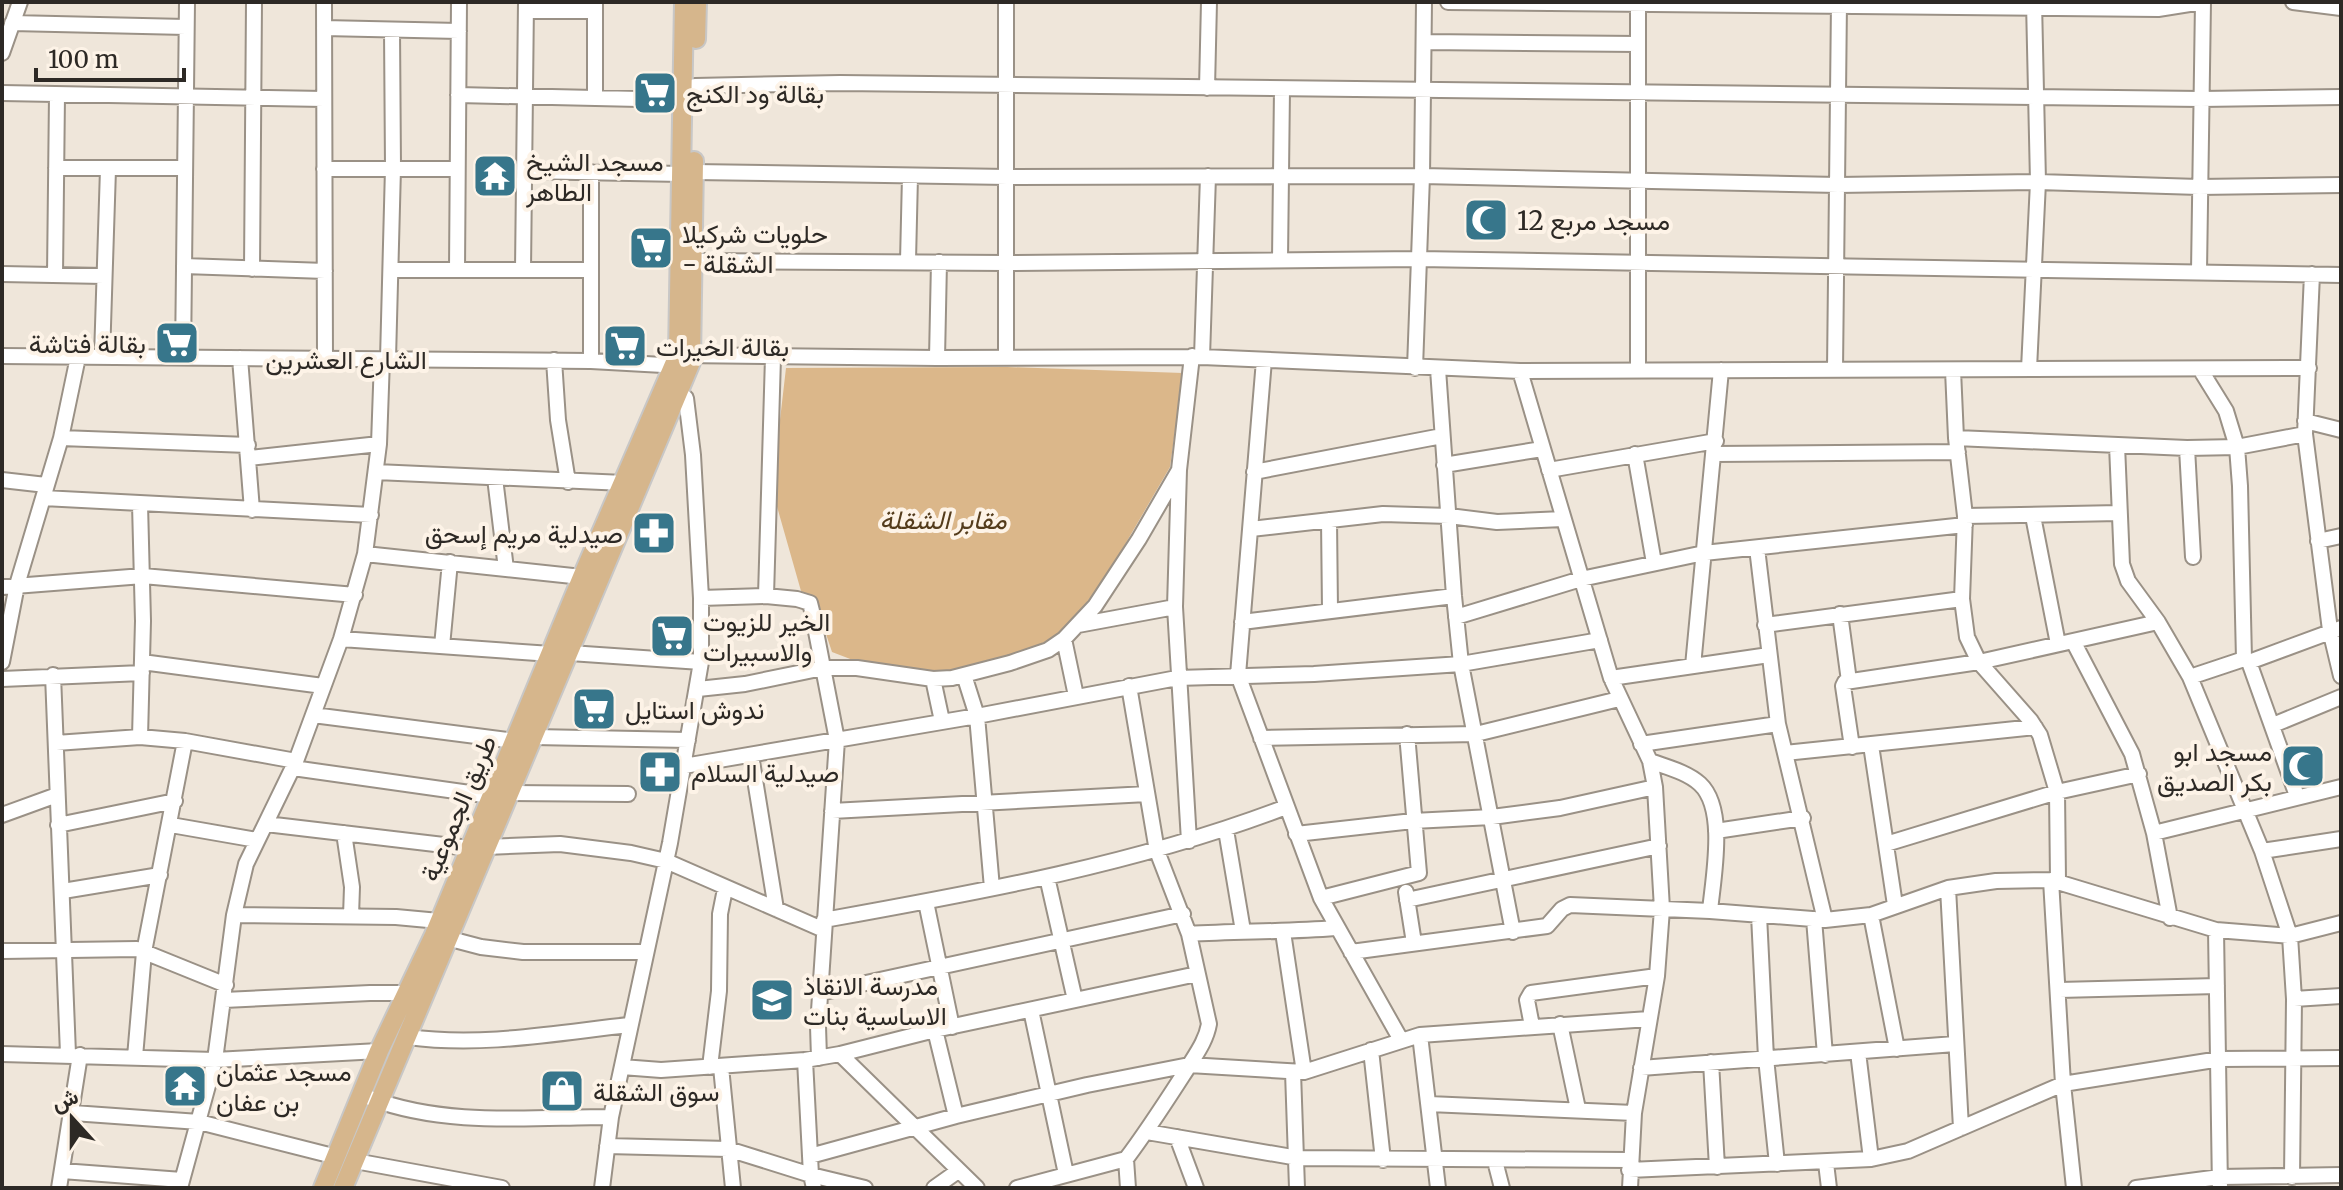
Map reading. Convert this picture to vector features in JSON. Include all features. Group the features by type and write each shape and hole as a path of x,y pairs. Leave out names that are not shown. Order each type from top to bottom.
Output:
{"main road":[{"path":"683,361 689,93 684,2"},
{"path":"689,93 697,2"},
{"path":"646,450 683,361 694,261 688,173"},
{"name":"طريق الجموعية","path":"478,848 491,796 582,577 624,483 646,450"},
{"name":"طريق الجموعية","path":"343,1188 346,1159 362,1095 379,1051 478,848 510,793 570,653 646,450"},
{"name":"طريق الجموعية","path":"323,1188 346,1159 380,1101 408,1037 440,931"}],"street":[{"path":"4,44 20,2"},
{"path":"183,358 187,2"},
{"path":"252,269 254,2"},
{"path":"324,2 325,359"},
{"path":"457,270 459,2"},
{"path":"1006,2 1006,357"},
{"path":"1207,88 1209,2"},
{"path":"1415,368 1424,2"},
{"path":"1448,2 2034,4 2158,9 2202,2 2199,271"},
{"path":"2293,2 2341,8"},
{"path":"1638,3 1638,371"},
{"path":"1835,370 1839,4"},
{"path":"2029,369 2038,182 2034,4"},
{"path":"523,270 526,6 595,6 595,98"},
{"path":"12,23 186,27"},
{"path":"324,28 459,31"},
{"path":"62,1171 181,1184 215,1060 234,915 246,864 294,764 355,595 365,554 376,472 391,270 392,30"},
{"path":"1424,42 1638,44"},
{"path":"458,95 595,98 840,83 2201,99 2341,97"},
{"path":"1280,259 1282,89"},
{"path":"2,93 324,99"},
{"path":"55,275 57,95"},
{"path":"56,168 185,168"},
{"path":"102,357 108,169"},
{"path":"324,169 457,169"},
{"path":"524,171 1007,177 1422,176 1838,185 2038,182 2199,187 2341,185"},
{"path":"591,172 591,361"},
{"path":"908,261 910,176"},
{"path":"1189,841 1175,607 1179,470 1197,356 1208,176"},
{"path":"694,261 1006,263 1419,259 2341,275"},
{"path":"937,358 939,262"},
{"path":"184,266 325,271"},
{"path":"391,270 589,270"},
{"path":"2,274 104,276"},
{"path":"2312,274 2305,427 2318,541 2336,629 2341,676"},
{"name":"الشارع العشرين","path":"2,356 683,361 773,357 1197,356 1520,371 2309,368"},
{"path":"3,654 9,586 61,438 78,357"},
{"path":"766,596 773,357"},
{"path":"240,358 252,510"},
{"path":"554,360 558,420 568,482"},
{"path":"1264,360 1238,675 1321,898 1335,928 1401,1040"},
{"path":"1438,369 1461,664 1513,932"},
{"path":"2200,369 2226,411 2237,447 2246,661 2273,725 2297,796"},
{"path":"1693,666 1721,370"},
{"path":"1953,370 1965,520 1962,599 1967,637 1979,662 2035,727 2057,792 2055,880 2063,1084 2074,1188"},
{"path":"1520,371 1611,678 1650,761 1655,787 1662,909 1657,976 1634,1113 1630,1188"},
{"path":"602,1188 611,1117 666,861 701,662 701,598 693,455 686,398 672,389"},
{"path":"1549,470 1635,454 1715,448 1957,445 2237,447 2305,427 2341,430"},
{"path":"1254,472 1442,436"},
{"path":"61,438 249,451 379,444"},
{"path":"2117,445 2119,513 2128,581 2158,622 2190,677 2262,851 2290,936 2294,999 2292,1177"},
{"path":"2187,448 2193,557"},
{"path":"1444,465 1542,449"},
{"path":"1635,454 1654,563"},
{"path":"698,689 745,684 823,668 857,668 933,679 964,675 1048,650 1064,639 1095,606 1179,470"},
{"path":"376,472 624,483"},
{"path":"495,478 506,569"},
{"path":"2,480 44,492 140,504 371,515"},
{"path":"140,504 143,576 140,737"},
{"path":"1456,617 1581,579 1704,553 1965,520 2119,513"},
{"path":"1251,529 1383,514 1449,516 1497,522 1563,519"},
{"path":"2033,516 2065,642 2132,754 2139,774 2170,918"},
{"path":"1329,520 1330,610"},
{"path":"2318,541 2341,536"},
{"path":"1757,548 1778,724 1803,818 1820,920 1825,1055"},
{"path":"365,554 582,577"},
{"path":"442,646 450,562"},
{"path":"9,586 143,576 355,595"},
{"path":"701,598 766,596 810,603 837,740 818,1026 812,1059 812,1182"},
{"path":"1242,622 1454,596"},
{"path":"1765,625 1962,599"},
{"path":"1078,625 1175,607"},
{"path":"1840,614 1849,681"},
{"path":"1852,747 1843,686 1849,681 1979,662 2158,622"},
{"path":"2190,677 2336,629"},
{"path":"341,639 551,654"},
{"path":"1064,639 1076,696"},
{"path":"684,766 1177,678 1314,674 1461,664 1600,640"},
{"path":"570,653 701,662"},
{"path":"1611,678 1769,655"},
{"path":"2,679 142,667 323,686"},
{"path":"53,675 58,825 74,1054 73,1113 59,1188"},
{"path":"964,675 977,716 992,888"},
{"path":"933,679 942,721"},
{"path":"1017,1188 1126,1159 1147,1132 1189,1065 1206,1037 1209,1024 1183,914 1157,851 1129,686"},
{"path":"2273,725 2341,697"},
{"path":"1261,738 1476,734 1619,699"},
{"path":"313,715 515,741"},
{"path":"1641,744 1778,724"},
{"path":"1785,753 2035,727"},
{"path":"1321,898 1419,873 1407,734"},
{"path":"56,743 140,737 185,741 294,764 491,796"},
{"path":"534,737 688,740"},
{"path":"135,1057 144,952 185,741"},
{"path":"1871,745 1895,905"},
{"path":"751,755 776,909"},
{"path":"1650,761 1698,782 1711,801 1716,831 1710,911"},
{"path":"1886,844 2057,792 2139,774"},
{"path":"1296,834 1413,821 1492,817 1560,808 1655,787"},
{"path":"2154,833 2341,787"},
{"path":"510,793 628,794"},
{"path":"832,811 1147,794"},
{"path":"2,815 57,795"},
{"path":"58,825 175,801"},
{"path":"266,824 478,848 560,844 631,853 666,861 725,889 824,925 1157,851 1286,807"},
{"path":"1716,831 1803,818"},
{"path":"171,825 257,840"},
{"path":"1226,830 1243,931"},
{"path":"344,833 352,887 351,916"},
{"path":"2262,851 2341,839"},
{"path":"1407,900 1659,846"},
{"path":"63,891 160,875"},
{"path":"1047,877 1075,1000"},
{"path":"1404,878 1414,943"},
{"path":"1351,952 1549,925 1562,909 1570,905 1820,920 1871,915 1948,888 1996,881 2055,880 2216,930 2290,936 2341,923"},
{"path":"1948,888 1961,1128"},
{"path":"725,889 720,914 716,1067 733,1188"},
{"path":"926,902 952,1027"},
{"path":"820,993 1183,914"},
{"path":"234,915 351,916 440,931 481,947 523,952 645,952"},
{"path":"1759,915 1766,1058 1777,1164"},
{"path":"1871,915 1897,1049"},
{"path":"1189,934 1335,928"},
{"path":"2216,930 2220,1182"},
{"path":"1283,932 1299,1072 1297,1188"},
{"path":"2,951 130,948 225,993 405,993"},
{"path":"622,1067 648,1070 812,1059 1197,974"},
{"path":"1532,1026 1527,1000 1531,993 1657,976"},
{"path":"2059,990 2217,986"},
{"path":"2294,999 2341,996"},
{"path":"1031,1010 1066,1174"},
{"path":"810,1156 956,1116 1189,1065 1299,1072 1420,1035 1649,1019"},
{"path":"1560,1024 1578,1109"},
{"path":"408,1037 454,1042 490,1041 629,1025"},
{"path":"935,1030 956,1116"},
{"path":"1420,1035 1438,1188"},
{"path":"1641,1068 1955,1044"},
{"path":"1371,1050 1383,1160"},
{"path":"2,1054 215,1060 379,1051"},
{"path":"1858,1052 1871,1159"},
{"path":"840,1054 977,1188"},
{"path":"1147,1132 1298,1158 1717,1167 1826,1163 1871,1159 1908,1151 2063,1084 2220,1059 2341,1058"},
{"path":"1711,1062 1717,1167"},
{"path":"362,1095 405,1109 441,1116 611,1117"},
{"path":"1429,1104 1634,1113"},
{"path":"73,1113 199,1122 346,1159 502,1188"},
{"path":"1177,1137 1196,1188"},
{"path":"607,1146 728,1149 812,1182 865,1188"},
{"path":"1126,1159 1128,1188"},
{"path":"1495,1161 1502,1188"},
{"path":"1826,1163 1829,1188"},
{"path":"934,1188 958,1171"},
{"path":"2136,1188 2341,1175"}],"green space":[{"name":"مقابر الشقلة","path":"1007,367 1183,373 1170,467 1105,579 1057,640 942,679 879,670 832,652 815,601 801,591 772,489 786,368"}],"place":[{"name":"بقالة ود الكنج","path":"655,93"},
{"name":"مسجد الشيخ الطاهر","path":"495,176"},
{"name":"مسجد مربع 12","path":"1486,220"},
{"name":"حلويات شركيلا - الشقلة","path":"651,248"},
{"name":"بقالة فتاشة","path":"177,343"},
{"name":"بقالة الخيرات","path":"625,346"},
{"name":"صيدلية مريم إسحق","path":"654,533"},
{"name":"الخير للزيوت والاسبيرات","path":"672,636"},
{"name":"ندوش استايل","path":"594,709"},
{"name":"مسجد ابو بكر الصديق","path":"2303,766"},
{"name":"صيدلية السلام","path":"660,772"},
{"name":"مدرسة الانقاذ الاساسية بنات","path":"772,1000"},
{"name":"مسجد عثمان بن عفان","path":"185,1086"},
{"name":"سوق الشقلة","path":"562,1091"}]}
